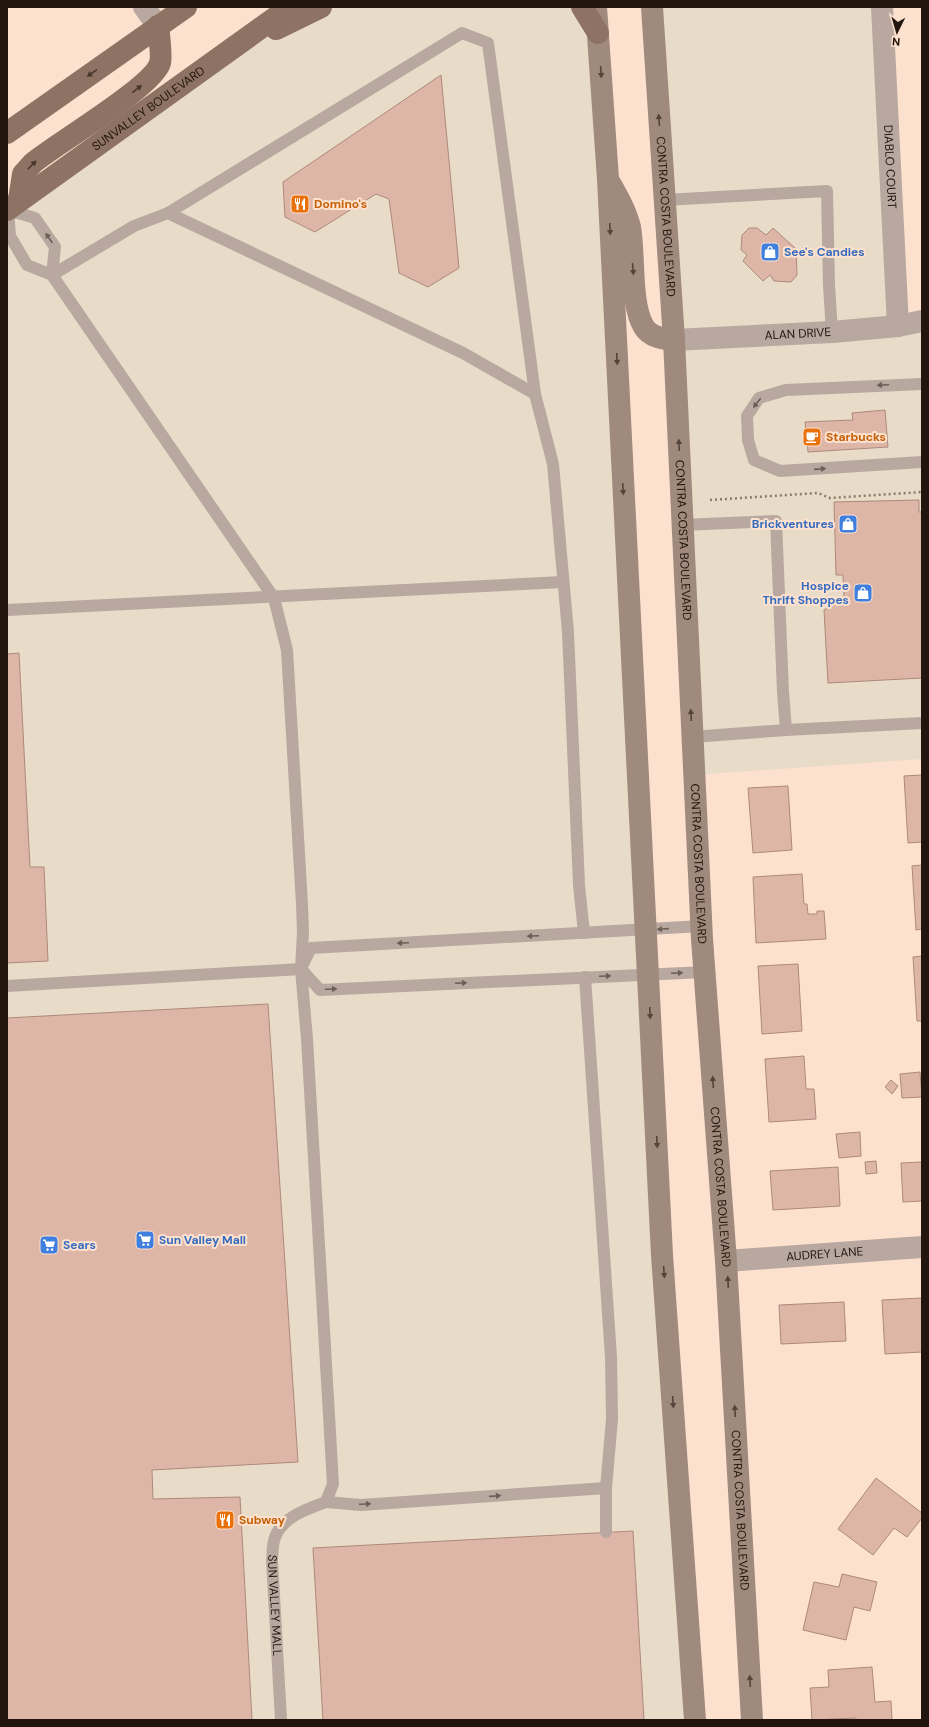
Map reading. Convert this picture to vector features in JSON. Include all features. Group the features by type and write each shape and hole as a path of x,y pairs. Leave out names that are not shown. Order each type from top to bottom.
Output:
{"main road":[{"path":"7,133 186,7"},
{"name":"SUNVALLEY BOULEVARD","path":"11,206 290,7"},
{"path":"226,52 321,7"},
{"path":"582,7 598,33"},
{"path":"596,7 608,179 662,1255 695,1720"},
{"name":"CONTRA COSTA BOULEVARD","path":"652,7 674,340 702,926 726,1260 752,1720"},
{"path":"11,206 23,174 33,163 151,78 160,63 158,26"},
{"path":"608,179 624,208 630,228 637,310 644,328 658,338 674,340"}],"street":[{"path":"144,7 158,26"},
{"name":"DIABLO COURT","path":"882,7 898,326"},
{"name":"ALAN DRIVE","path":"674,340 832,332 898,326 922,321"},
{"name":"AUDREY LANE","path":"726,1260 922,1247"}],"lane":[{"path":"52,275 134,226 168,213 462,33 488,43 535,394 553,464 568,632 579,885 584,933"},
{"path":"664,200 827,191 829,285 832,332"},
{"path":"52,275 55,247 35,218 11,206 10,236 27,265 52,275 274,598 287,650 302,904 303,932 301,969 307,1039 333,1484 326,1502 361,1504 606,1488"},
{"path":"168,213 445,344 535,394"},
{"path":"922,384 786,390 759,398 747,416 748,440 754,460 780,472 922,462"},
{"path":"682,525 776,521 786,730"},
{"path":"7,610 206,601 233,598 274,598 563,582"},
{"path":"692,737 786,730 922,723"},
{"path":"301,969 311,948 702,926"},
{"path":"301,969 320,990 705,972"},
{"path":"7,986 301,969"},
{"path":"585,977 611,1357 612,1420 606,1488 606,1532"},
{"name":"SUN VALLEY MALL","path":"281,1720 272,1560 274,1540 284,1524 304,1510 326,1502"}],"path":[{"path":"710,500 818,493 830,498 922,492"}],"shaded area":[{"path":"328,7 580,7 598,33 695,1720 7,1720 7,210 226,52"},
{"path":"659,7 882,7 898,326 922,321 922,759 694,775"}],"building":[{"path":"441,75 459,268 428,287 399,273 389,199 376,194 315,232 285,217 283,182"},
{"name":"See's Candies","path":"749,228 757,228 766,235 773,228 796,249 797,275 791,282 774,281 770,275 763,281 743,261 747,255 741,250 742,235"},
{"path":"885,410 888,447 808,452 805,422 853,420 852,413"},
{"path":"919,500 919,512 922,512 922,678 828,683 824,610 844,598 843,575 836,575 834,502"},
{"path":"19,653 30,867 44,867 48,961 7,963 7,654"},
{"path":"922,775 922,842 908,843 904,776"},
{"path":"788,786 792,850 753,853 748,788"},
{"path":"922,865 922,929 916,930 912,866"},
{"path":"802,874 804,904 807,904 808,914 817,914 817,911 824,911 826,939 756,943 753,877"},
{"path":"922,956 922,1021 917,1021 913,957"},
{"path":"798,964 802,1031 762,1034 758,966"},
{"name":"Sun Valley Mall","path":"268,1004 298,1462 152,1470 153,1499 240,1497 252,1720 7,1720 7,1018"},
{"path":"804,1056 806,1089 814,1089 816,1119 769,1122 765,1059"},
{"path":"920,1072 922,1097 902,1098 900,1074"},
{"path":"891,1080 898,1086 892,1094 885,1087"},
{"path":"860,1132 861,1156 839,1158 836,1134"},
{"path":"876,1161 877,1173 866,1174 865,1162"},
{"path":"922,1162 922,1201 903,1202 901,1163"},
{"path":"838,1167 840,1206 773,1210 770,1171"},
{"path":"922,1298 922,1352 885,1354 882,1300"},
{"path":"844,1302 846,1341 781,1344 779,1305"},
{"path":"876,1478 922,1513 922,1518 907,1537 894,1528 873,1555 838,1529"},
{"path":"633,1531 644,1720 323,1720 313,1548"},
{"path":"842,1574 877,1582 870,1611 854,1607 846,1640 803,1630 814,1582 839,1587"},
{"path":"872,1667 875,1702 891,1701 892,1720 856,1720 856,1718 812,1720 810,1688 829,1687 828,1670"}],"place":[{"name":"Domino's","path":"300,204"},
{"name":"See's Candies","path":"770,252"},
{"name":"Starbucks","path":"812,437"},
{"name":"Brickventures","path":"848,524"},
{"name":"Hospice Thrift Shoppes","path":"863,593"},
{"name":"Sun Valley Mall","path":"145,1240"},
{"name":"Sears","path":"49,1245"},
{"name":"Subway","path":"225,1520"}]}
